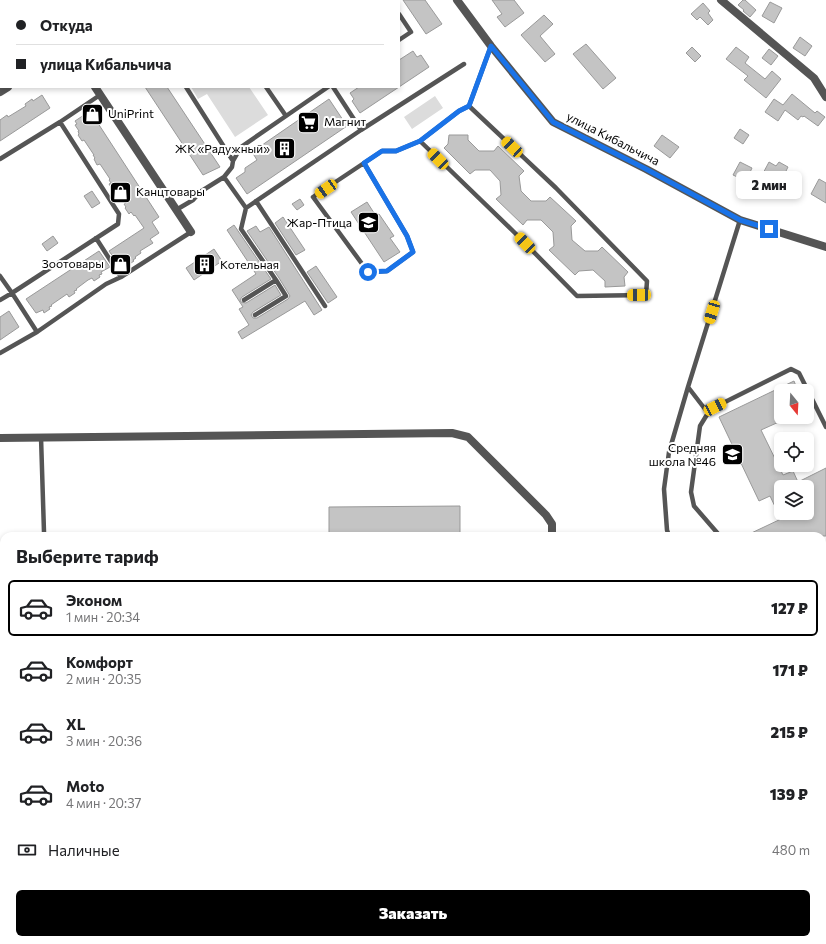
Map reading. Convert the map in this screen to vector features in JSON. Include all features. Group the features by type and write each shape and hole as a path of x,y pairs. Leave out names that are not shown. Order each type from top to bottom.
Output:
{"street":[{"name":"улица Кибальчича","path":"457,0 491,46 553,122 646,169 740,220 826,247"},
{"path":"721,0 814,78 826,97"},
{"path":"96,88 191,232"},
{"path":"0,438 41,436 452,433 468,437 546,515 552,524 552,532"}],"lane":[{"path":"400,16 411,32 400,39"},
{"path":"364,163 407,236 413,252 387,271 368,272 313,197 364,163 382,151 396,151 420,141 459,111 469,106 491,46"},
{"path":"255,315 286,296 241,229 246,208 361,130 464,64"},
{"path":"187,88 233,161"},
{"path":"267,88 286,116"},
{"path":"176,210 193,200 200,192 224,177 232,167 233,161 242,147 327,88"},
{"path":"334,88 361,130"},
{"path":"0,159 60,122 100,94"},
{"path":"420,141 515,233 577,296 646,295 647,281 556,188 469,106"},
{"path":"0,300 118,224 119,214 60,122"},
{"path":"224,177 246,208"},
{"path":"256,201 325,306"},
{"path":"668,532 664,489 669,452 740,220"},
{"path":"0,352 37,332 106,284 121,277 191,232"},
{"path":"96,238 121,277"},
{"path":"0,276 37,332"},
{"path":"244,300 276,280"},
{"path":"717,532 694,506 691,492 700,426 708,413 715,407 791,369 799,372 826,427"},
{"path":"688,388 708,413"},
{"path":"41,436 44,532"}],"shaded area":[{"path":"192,88 250,88 268,115 235,137 207,94 198,99"},
{"path":"435,96 443,108 412,129 404,117"}],"building":[{"path":"403,0 425,0 442,24 426,34"},
{"path":"492,0 514,0 524,13 505,27 497,17 502,14"},
{"path":"745,0 756,10 750,17 738,5"},
{"path":"770,2 782,8 774,23 762,16"},
{"path":"703,3 710,11 708,13 713,20 708,25 700,17 697,20 691,14"},
{"path":"544,15 553,24 540,36 555,54 545,62 521,35"},
{"path":"800,37 812,46 805,56 793,48"},
{"path":"586,44 616,78 603,89 573,54"},
{"path":"692,47 701,56 695,62 686,53"},
{"path":"736,47 749,57 745,63 765,79 772,71 781,79 766,98 744,80 748,76 726,59"},
{"path":"769,49 778,56 771,65 762,58"},
{"path":"413,51 417,57 421,55 429,67 400,86 400,59"},
{"path":"146,88 168,88 220,167 203,175"},
{"path":"358,88 398,88 360,113 352,101 354,99 350,93"},
{"path":"792,94 815,113 817,111 825,117 818,126 804,116 801,116 798,120 785,110 778,121 765,112 774,99 783,105"},
{"path":"42,95 50,108 0,141 0,120 26,106 25,104 32,99 33,101"},
{"name":"ЖК «Радужный»","path":"329,99 347,126 247,194 236,178 245,172 245,168 257,160 252,152"},
{"path":"90,111 159,217 152,222 159,233 150,239 153,243 140,251 141,253 128,265 126,263 119,265 109,251 144,228 135,215 134,216 131,212 129,214 125,208 126,207 124,204 126,203 116,188 113,190 109,184 111,183 109,180 110,179 100,164 97,165 94,155 84,140 82,141 78,135 79,131 75,125 77,124 75,121"},
{"path":"740,129 749,135 743,144 734,138"},
{"path":"449,135 468,135 468,140 479,151 494,151 498,146 524,171 519,176 521,191 531,201 546,201 550,197 576,221 571,226 572,240 585,251 598,251 602,247 628,272 624,277 625,286 605,287 605,281 593,270 579,271 575,275 549,250 554,246 553,232 541,220 527,220 523,225 496,199 501,195 500,181 490,170 475,170 470,174 444,148 448,144"},
{"path":"662,135 679,147 670,158 654,146"},
{"path":"740,162 752,168 746,181 733,175"},
{"path":"769,162 776,166 779,162 788,167 786,171 790,173 781,190 760,179"},
{"path":"819,179 826,183 826,203 811,194"},
{"path":"92,191 100,203 92,208 84,196"},
{"path":"300,199 304,205 297,210 292,204"},
{"path":"367,202 376,216 379,214 394,236 390,238 400,252 384,262 351,212"},
{"path":"283,217 305,250 296,255 275,223"},
{"path":"234,225 271,279 242,297 240,300 241,302 246,303 275,285 281,295 253,312 251,315 253,318 257,318 288,299 290,296 247,231 256,226 260,232 269,227 322,310 314,315 305,301 242,339 238,332 249,325 239,309 243,307 232,290 256,274 227,230"},
{"path":"53,236 58,243 47,251 42,244"},
{"name":"Котельная","path":"214,249 222,261 194,280 186,268"},
{"path":"99,251 110,267 101,272 102,274 99,275 100,277 94,281 92,278 88,280 74,291 75,293 69,297 67,294 51,305 52,306 49,307 50,309 44,313 43,310 36,313 26,299"},
{"path":"316,266 337,297 328,303 307,272"},
{"path":"9,311 19,327 0,340 0,317"},
{"path":"794,381 795,384 788,384"},
{"path":"774,391 774,424 761,430 774,457 774,472 782,472 783,475 793,472 797,480 774,480 774,504 770,496 759,501 719,417"},
{"path":"826,468 826,532 753,532 779,520 814,520 814,480 802,480"},
{"path":"460,506 460,532 329,532 329,507"}],"place":[{"name":"UniPrint","path":"92,114"},
{"name":"Магнит","path":"308,122"},
{"name":"ЖК «Радужный»","path":"285,149"},
{"name":"Канцтовары","path":"120,192"},
{"name":"Жар-Птица","path":"368,223"},
{"name":"Зоотовары","path":"120,264"},
{"name":"Котельная","path":"204,265"},
{"name":"Средняя школа №46","path":"732,455"}],"route":[{"path":"368,272 387,271 413,252 407,236 364,163 382,151 396,151 420,141 459,111 469,106 491,46 553,122 646,169 740,220 769,229"}]}
